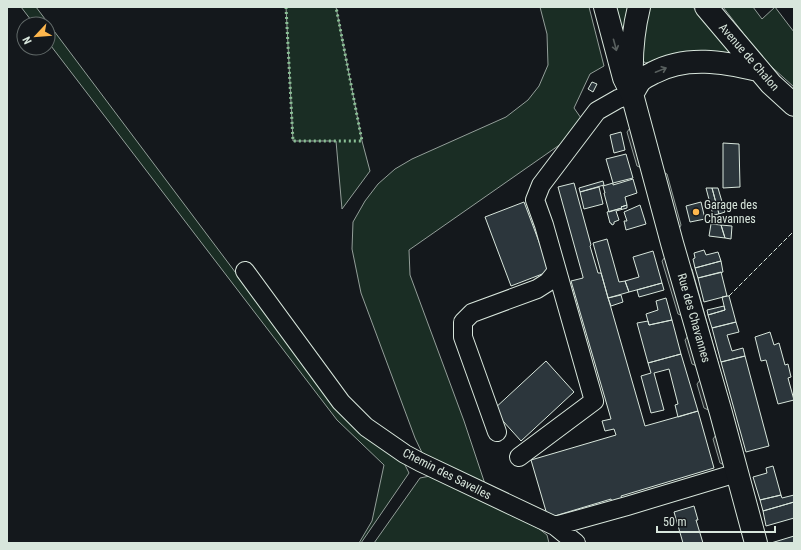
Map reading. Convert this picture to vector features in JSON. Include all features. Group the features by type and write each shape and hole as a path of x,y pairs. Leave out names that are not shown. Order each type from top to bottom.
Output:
{"main road":[{"path":"605,7 624,78 632,94"},
{"path":"632,94 632,67 636,20 639,7"},
{"name":"Avenue de Chalon","path":"706,7 758,70 794,106"},
{"path":"632,94 641,80 660,69 678,64 717,62 758,70"},
{"name":"Rue des Chavannes","path":"632,94 756,543"}],"street":[{"path":"519,457 594,401 544,225 535,200 541,185 597,111 618,99 632,94"},
{"name":"Chemin des Savelles","path":"245,271 341,402 366,427 405,454 555,526 576,543"},
{"path":"497,432 463,337 463,322 472,313 537,289 548,282 557,271"},
{"path":"555,526 737,473"}],"green space":[{"path":"21,7 36,7 43,16 28,16"},
{"path":"286,7 336,7 362,141 370,171 342,209 336,141 293,141"},
{"path":"540,7 589,7 604,66 590,74 574,108 581,118 568,139 409,250 410,275 464,421 487,490 426,461 415,438 361,293 352,249 353,222 365,201 378,184 395,169 412,159 506,117 528,100 539,86 548,65 547,34"},
{"path":"611,7 631,7 628,45"},
{"path":"645,7 693,7 731,54 678,56 645,63 638,53"},
{"path":"723,7 753,7 762,19 775,7 794,32 794,87 764,60"},
{"path":"56,34 302,361 400,458 405,465 409,473 361,543 359,543 372,521 384,465 337,420 56,52"},
{"path":"430,476 538,528 547,535 549,543 374,543 420,478"}],"shaded area":[{"path":"633,124 647,170 637,166 627,132"},
{"path":"659,170 667,174 681,225 677,233"},
{"path":"668,253 688,318 678,314 662,261"},
{"path":"687,268 692,269 719,366 718,373"},
{"path":"691,332 702,368 692,364 685,340"},
{"path":"703,376 713,412 704,408 697,384"},
{"path":"719,431 729,467 720,463 713,439"}],"building":[{"path":"592,82 597,84 593,92 588,89"},
{"path":"621,132 625,150 614,153 610,135"},
{"path":"723,143 739,144 740,187 723,188"},
{"path":"626,154 633,178 613,183 606,159"},
{"path":"633,179 637,193 625,197 627,205 609,212 603,186 613,183 613,185"},
{"path":"603,181 604,185 580,192 579,188"},
{"path":"574,183 591,245 590,246 598,273 601,273 645,426 698,411 714,468 621,496 623,502 613,505 611,499 548,518 531,460 616,435 614,429 605,431 602,421 611,419 571,281 583,277 558,187"},
{"path":"599,187 603,204 584,209 580,192"},
{"path":"706,188 712,188 719,214 713,215"},
{"path":"712,188 718,188 725,212 719,214"},
{"path":"524,202 550,271 511,286 485,217"},
{"name":"Garage des Chavannes","path":"701,202 705,219 690,222 686,206"},
{"path":"627,205 627,208 616,211 619,220 614,222 612,225 607,212"},
{"path":"640,205 646,224 626,230 624,221 627,221 624,212"},
{"path":"711,224 721,225 725,238 709,236"},
{"path":"721,225 732,226 731,239 725,238"},
{"path":"607,239 619,282 625,281 629,292 608,298 593,243"},
{"path":"704,250 706,255 718,252 721,261 695,268 693,259 695,258 694,253"},
{"path":"653,251 662,283 629,292 625,281 639,277 633,257"},
{"path":"721,261 723,272 698,278 695,268"},
{"path":"721,272 727,296 704,302 698,278"},
{"path":"662,283 664,290 639,297 637,290"},
{"path":"621,295 623,302 611,306 608,298"},
{"path":"729,296 736,322 712,328 708,315 725,310 722,297"},
{"path":"666,298 672,320 649,325 646,314 658,310 656,301"},
{"path":"724,306 725,310 708,315 707,310"},
{"path":"672,320 681,354 648,363 637,323 648,321 649,325"},
{"path":"736,322 739,332 727,335 732,351 743,348 745,356 721,362 712,328"},
{"path":"770,332 774,345 779,343 785,365 788,364 791,377 788,378 794,400 778,404 766,360 761,361 755,337"},
{"path":"681,354 698,411 678,417 675,405 678,404 669,369 654,373 664,410 651,413 641,376 651,373 648,363"},
{"path":"745,356 769,446 746,452 721,362"},
{"path":"546,361 574,392 521,441 493,410"},
{"path":"773,466 781,495 760,500 753,477 767,473 766,468"},
{"path":"781,495 782,498 794,495 794,502 763,511 760,500"},
{"path":"794,502 794,518 766,526 763,511"},
{"path":"694,506 698,520 696,520 703,543 683,543 674,512"},
{"path":"794,536 794,543 771,543"}],"hedge":[{"path":"286,7 293,141 362,141 336,7"}],"fence":[{"path":"729,296 794,231"}],"place":[{"name":"Garage des Chavannes","path":"696,212"}]}
